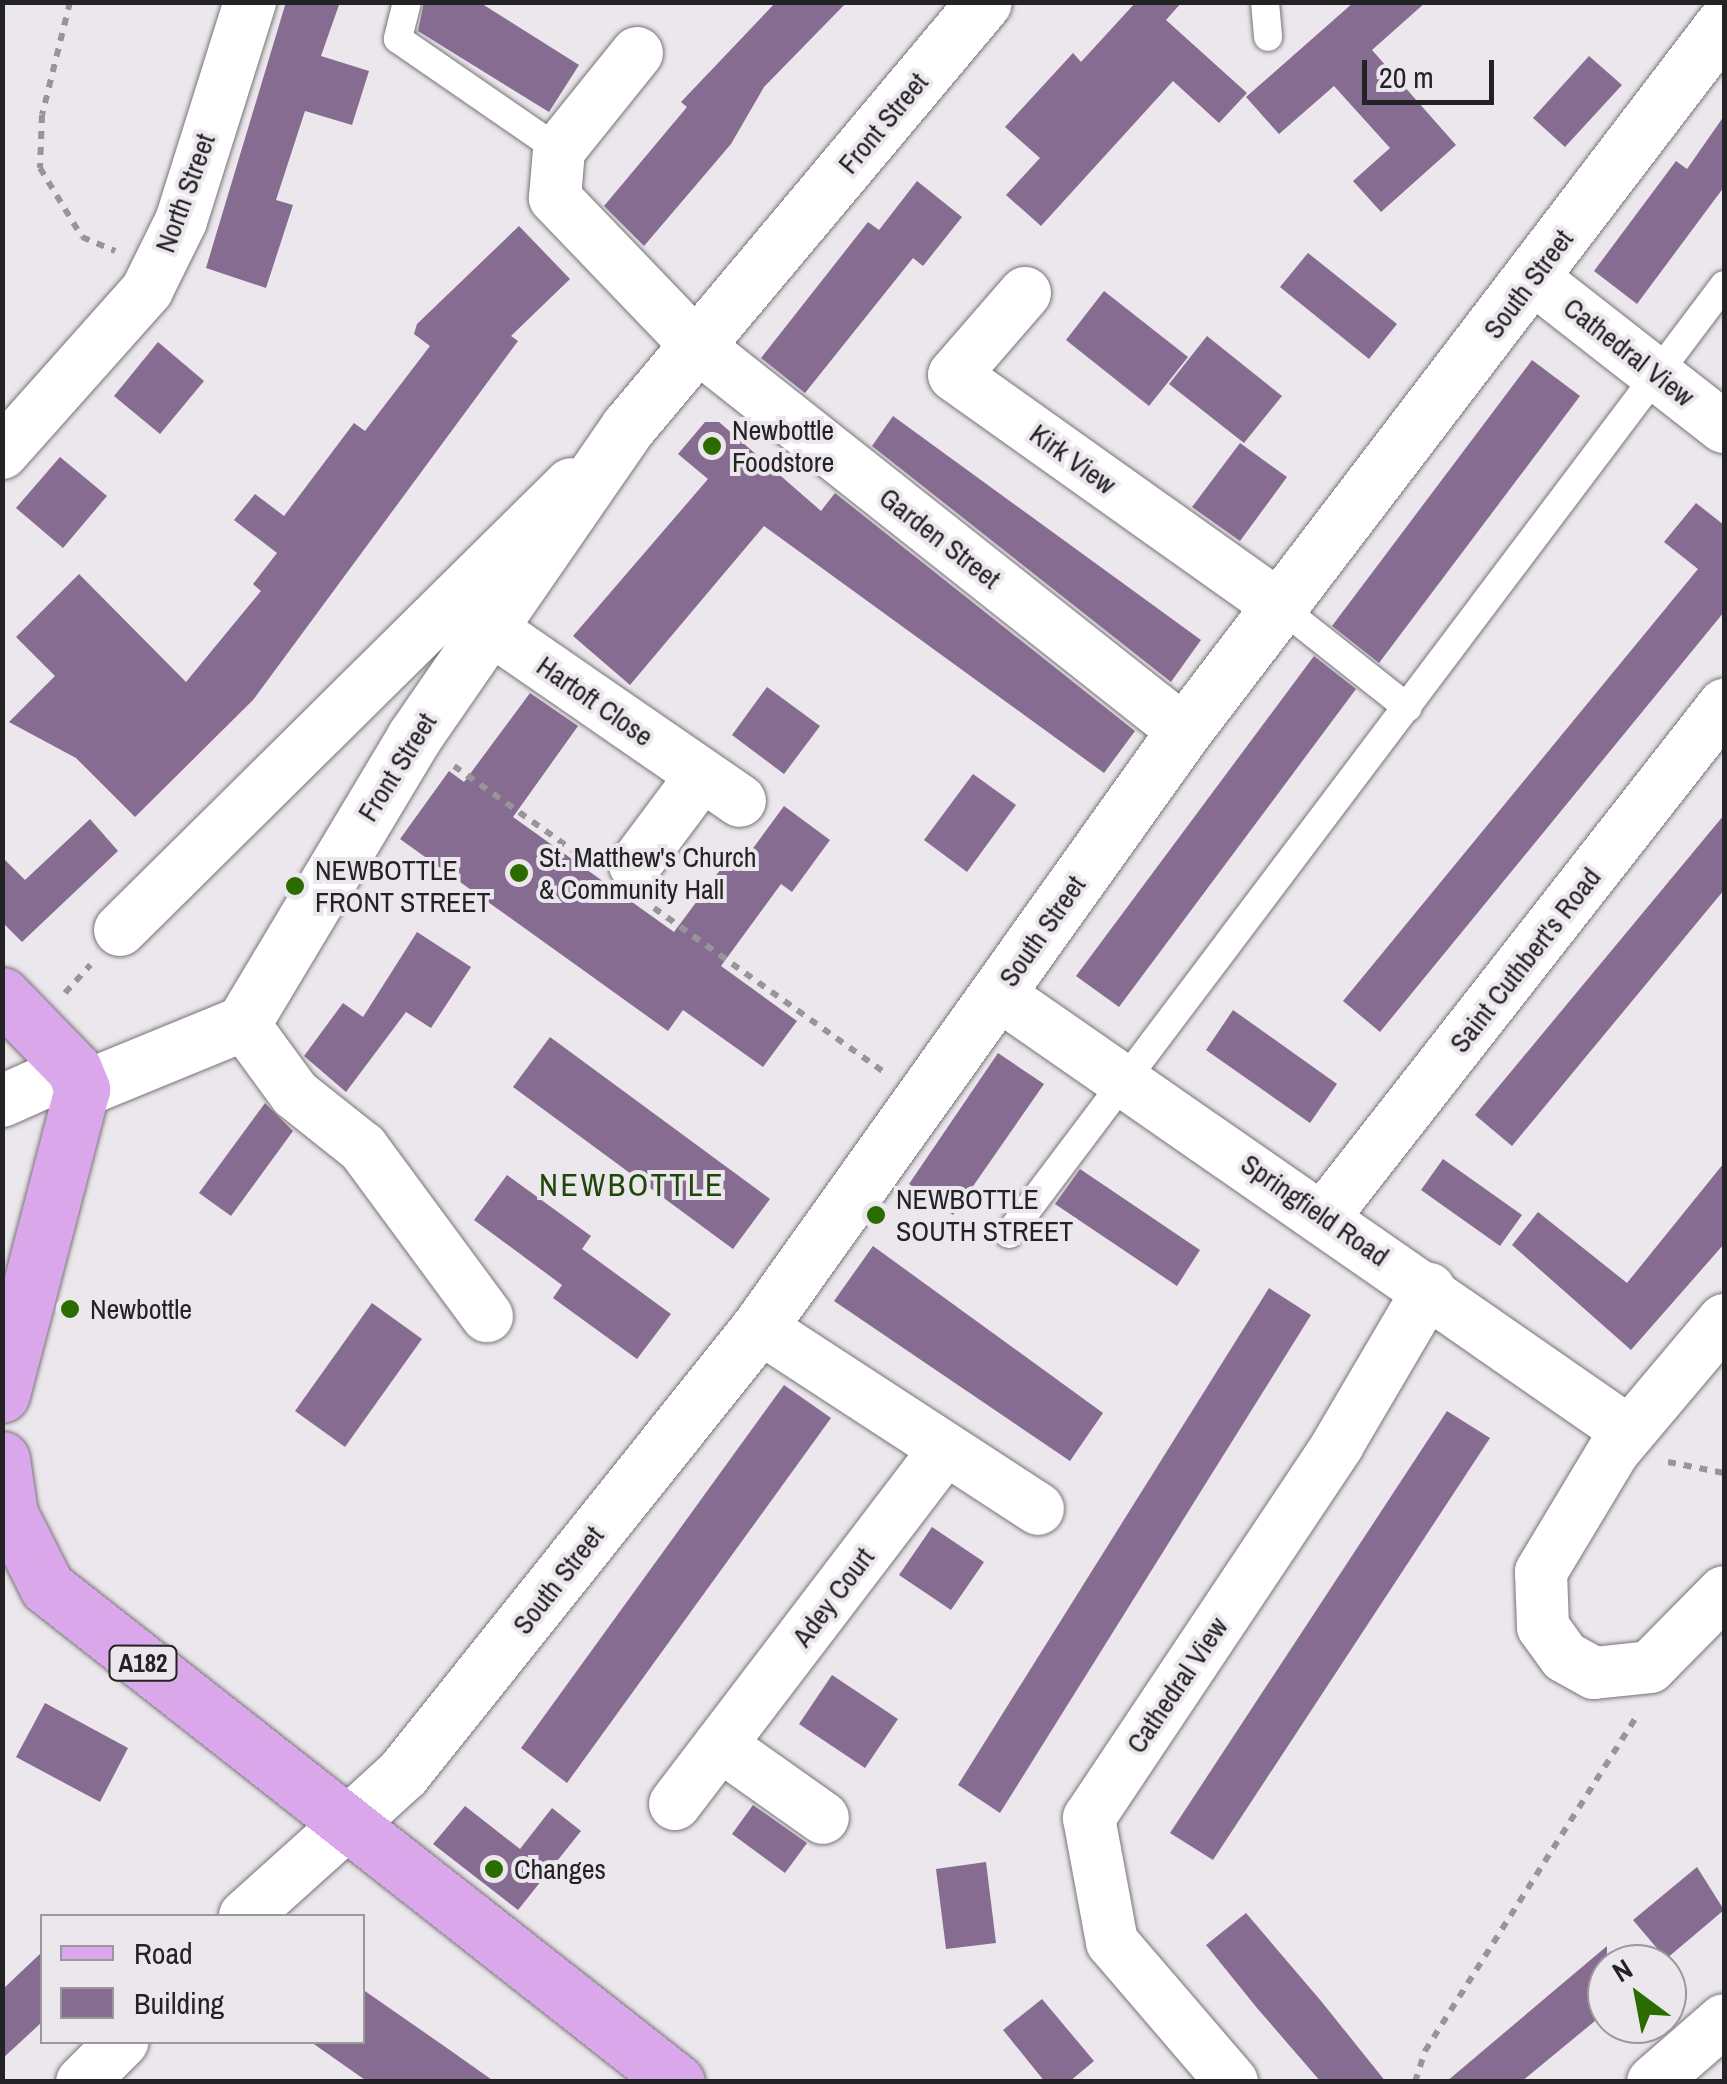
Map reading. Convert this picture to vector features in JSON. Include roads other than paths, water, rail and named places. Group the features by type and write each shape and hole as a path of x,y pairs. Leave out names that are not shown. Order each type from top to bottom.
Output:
{"main road":[{"path":"2,1395 78,1079 19,1011"},
{"name":"A182","path":"2,1459 25,1579 677,2082"}],"street":[{"name":"North Street","path":"2,453 154,274 181,221 250,2"},
{"name":"Front Street","path":"243,1023 414,737 628,427 984,2"},
{"name":"South Street","path":"344,1827 404,1774 759,1327 1184,730 1533,278 1720,16"},
{"path":"559,150 637,53"},
{"name":"Garden Street","path":"559,150 554,198 696,345 1184,730"},
{"name":"Cathedral View","path":"1533,278 1724,427"},
{"name":"Kirk View","path":"1025,294 954,375 1279,606"},
{"name":"Front Street","path":"120,930 628,427"},
{"name":"Hartoft Close","path":"488,627 721,788 625,878"},
{"name":"Saint Cuthbert's Road","path":"1325,1215 1724,705"},
{"name":"Springfield Road","path":"998,994 1325,1215 1629,1432"},
{"path":"2,1101 243,1023 295,1094 363,1148 487,1316"},
{"name":"Cathedral View","path":"1232,2082 1112,1942 1089,1818 1429,1290"},
{"path":"1724,1320 1629,1432 1541,1572 1544,1627 1564,1656 1594,1673 1650,1667 1724,1592"},
{"path":"759,1327 1038,1510"},
{"name":"Adey Court","path":"675,1804 945,1449"},
{"path":"720,1745 822,1818"},
{"path":"247,1914 344,1827"},
{"path":"1652,2082 1724,2020"},
{"path":"82,2082 120,2044"}],"lane":[{"path":"407,2 398,39 559,150"},
{"path":"1266,2 1268,37"},
{"path":"1008,1234 1724,285"},
{"path":"1279,606 1408,708"}],"place":[{"name":"Newbottle Foodstore","path":"712,446"},
{"name":"St. Matthew's Church & Community Hall","path":"519,873"},
{"name":"NEWBOTTLE FRONT STREET","path":"295,886"},
{"name":"NEWBOTTLE SOUTH STREET","path":"876,1215"},
{"name":"Newbottle","path":"70,1309"},
{"name":"Changes","path":"494,1869"}],"district":[{"name":"NEWBOTTLE","path":"632,1185"}]}
